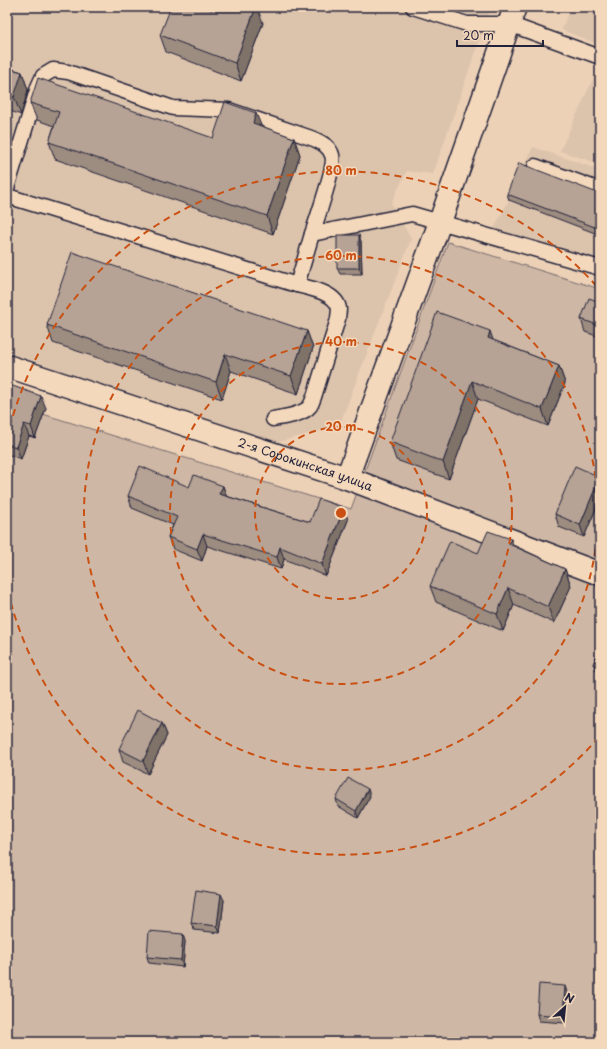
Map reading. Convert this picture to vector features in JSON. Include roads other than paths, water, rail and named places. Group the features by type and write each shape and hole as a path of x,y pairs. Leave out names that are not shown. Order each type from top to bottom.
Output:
{"street":[{"path":"347,478 440,222 512,16"},
{"name":"2-я Сорокинская улица","path":"7,366 347,478 600,574"}],"lane":[{"path":"413,7 467,24 512,16 600,57"},
{"path":"7,188 38,87 43,76 53,70 68,72 173,108 229,110 314,139 327,146 333,157 332,169 297,284"},
{"path":"535,166 600,190"},
{"path":"7,196 297,284 322,292 334,299 339,308 338,319 310,406 300,412 273,419"},
{"path":"312,234 412,214 600,268"}]}
